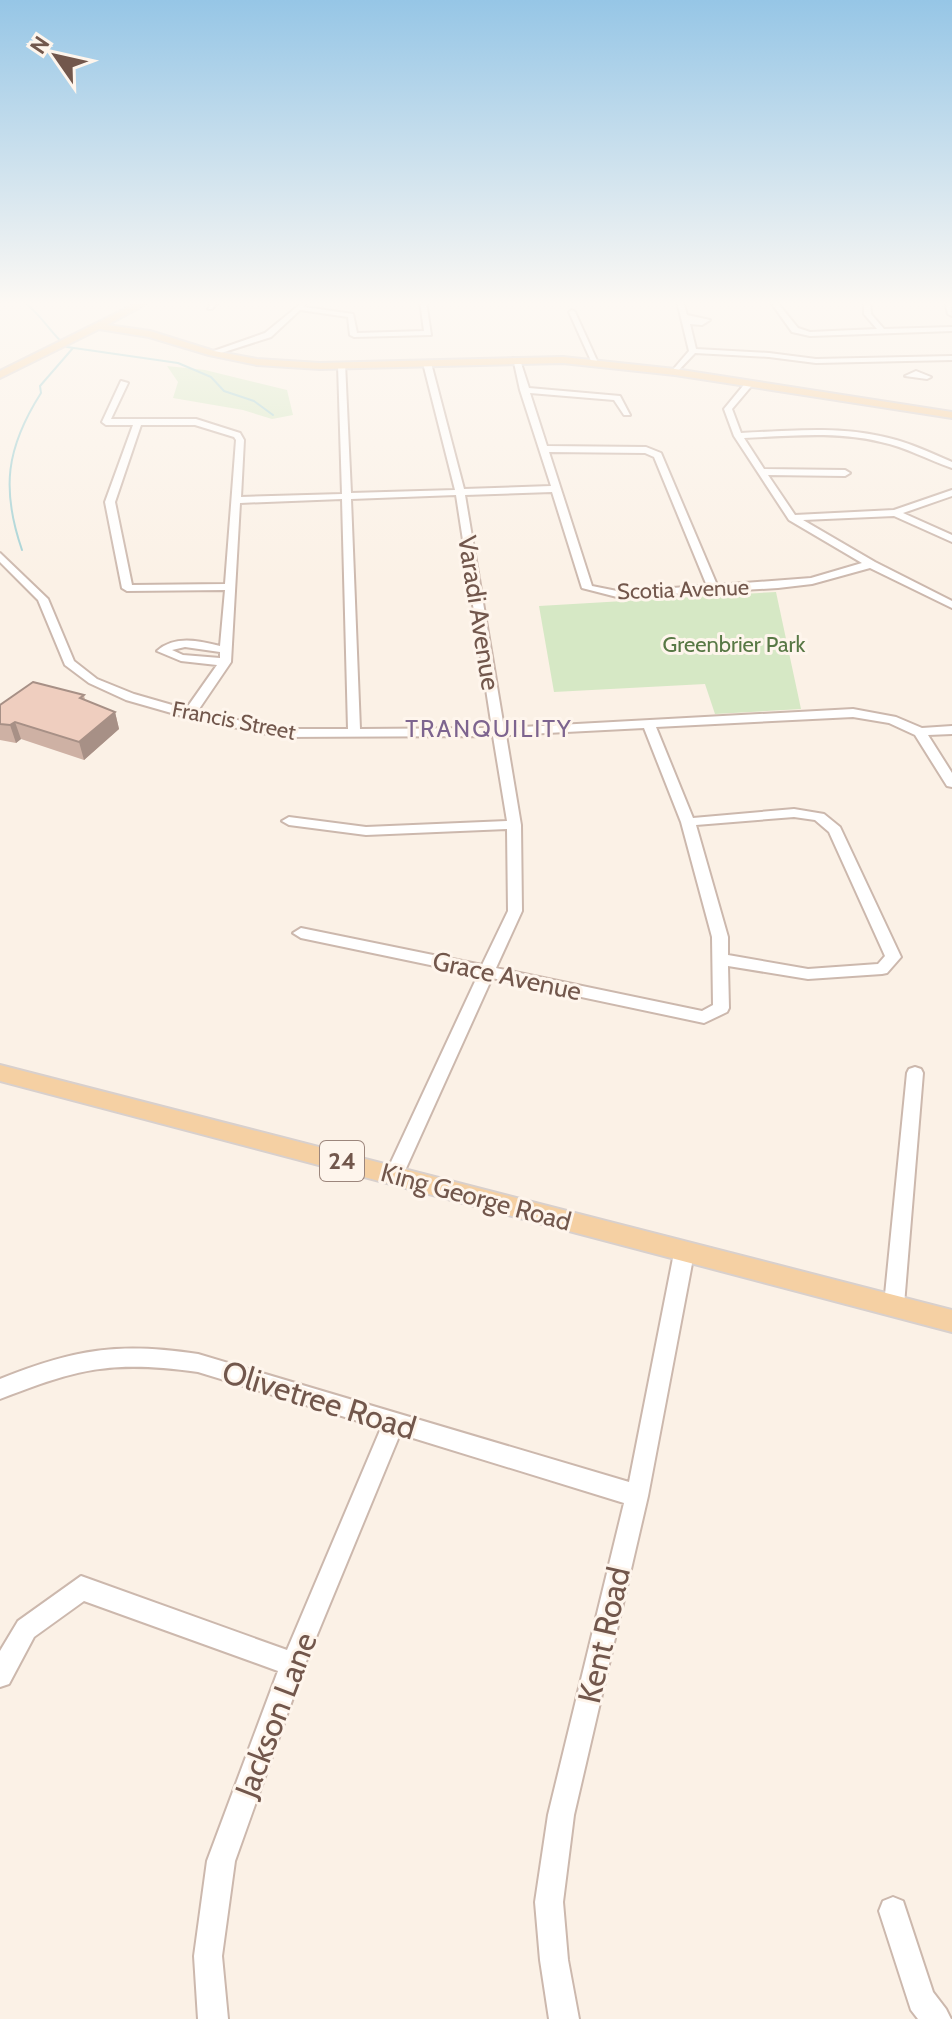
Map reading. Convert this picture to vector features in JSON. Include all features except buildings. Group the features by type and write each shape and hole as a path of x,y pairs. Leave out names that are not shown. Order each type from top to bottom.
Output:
{"main road":[{"path":"827,395 952,415"},
{"name":"King George Road","path":"0,1073 952,1321"}],"street":[{"path":"118,395 106,422 196,422 237,435 240,440 225,656 189,714"},
{"path":"343,395 354,734"},
{"name":"Varadi Avenue","path":"394,1175 515,911 514,825 460,492 435,395"},
{"name":"Scotia Avenue","path":"526,395 587,588 617,594 812,581 871,564"},
{"path":"585,395 617,398 627,413"},
{"path":"740,395 728,409 738,436 792,518 871,564 952,605"},
{"path":"137,424 110,502 127,588 231,587"},
{"path":"738,436 813,433 876,438 900,443 952,465"},
{"path":"543,449 646,450 658,455 713,588"},
{"path":"763,472 845,473"},
{"path":"236,500 554,489"},
{"path":"792,518 895,513 952,493"},
{"path":"895,513 952,539"},
{"name":"Francis Street","path":"0,556 43,599 69,663 93,681 130,697 189,714 282,733 498,732 853,713 892,720 920,732"},
{"path":"649,724 688,822 720,937 720,959 808,974 882,969 893,957 835,830 819,817 794,813 688,822"},
{"path":"952,730 920,732 952,783"},
{"path":"289,821 366,831 514,825"},
{"name":"Grace Avenue","path":"301,933 704,1017 721,1008 720,959"},
{"path":"894,1305 915,1073"},
{"name":"Kent Road","path":"564,2019 554,1960 549,1902 561,1815 637,1496 684,1253"},
{"name":"Olivetree Road","path":"0,1389 49,1368 99,1356 149,1355 198,1363 637,1496"},
{"name":"Jackson Lane","path":"213,2019 208,1956 221,1861 293,1664 394,1423"},
{"path":"0,1675 26,1629 81,1588 176,1619 231,1643 293,1664"},
{"path":"893,1911 921,2000 936,2019"}],"green space":[{"path":"174,395 288,395 293,415 272,419 243,410 173,398"},
{"name":"Greenbrier Park","path":"776,592 801,709 715,714 705,684 554,692 539,606"}],"waterway":[{"path":"22,550 11,507 10,469 20,432 40,395"},
{"path":"237,395 254,401 273,415"}],"district":[{"name":"TRANQUILITY","path":"489,729"}]}
